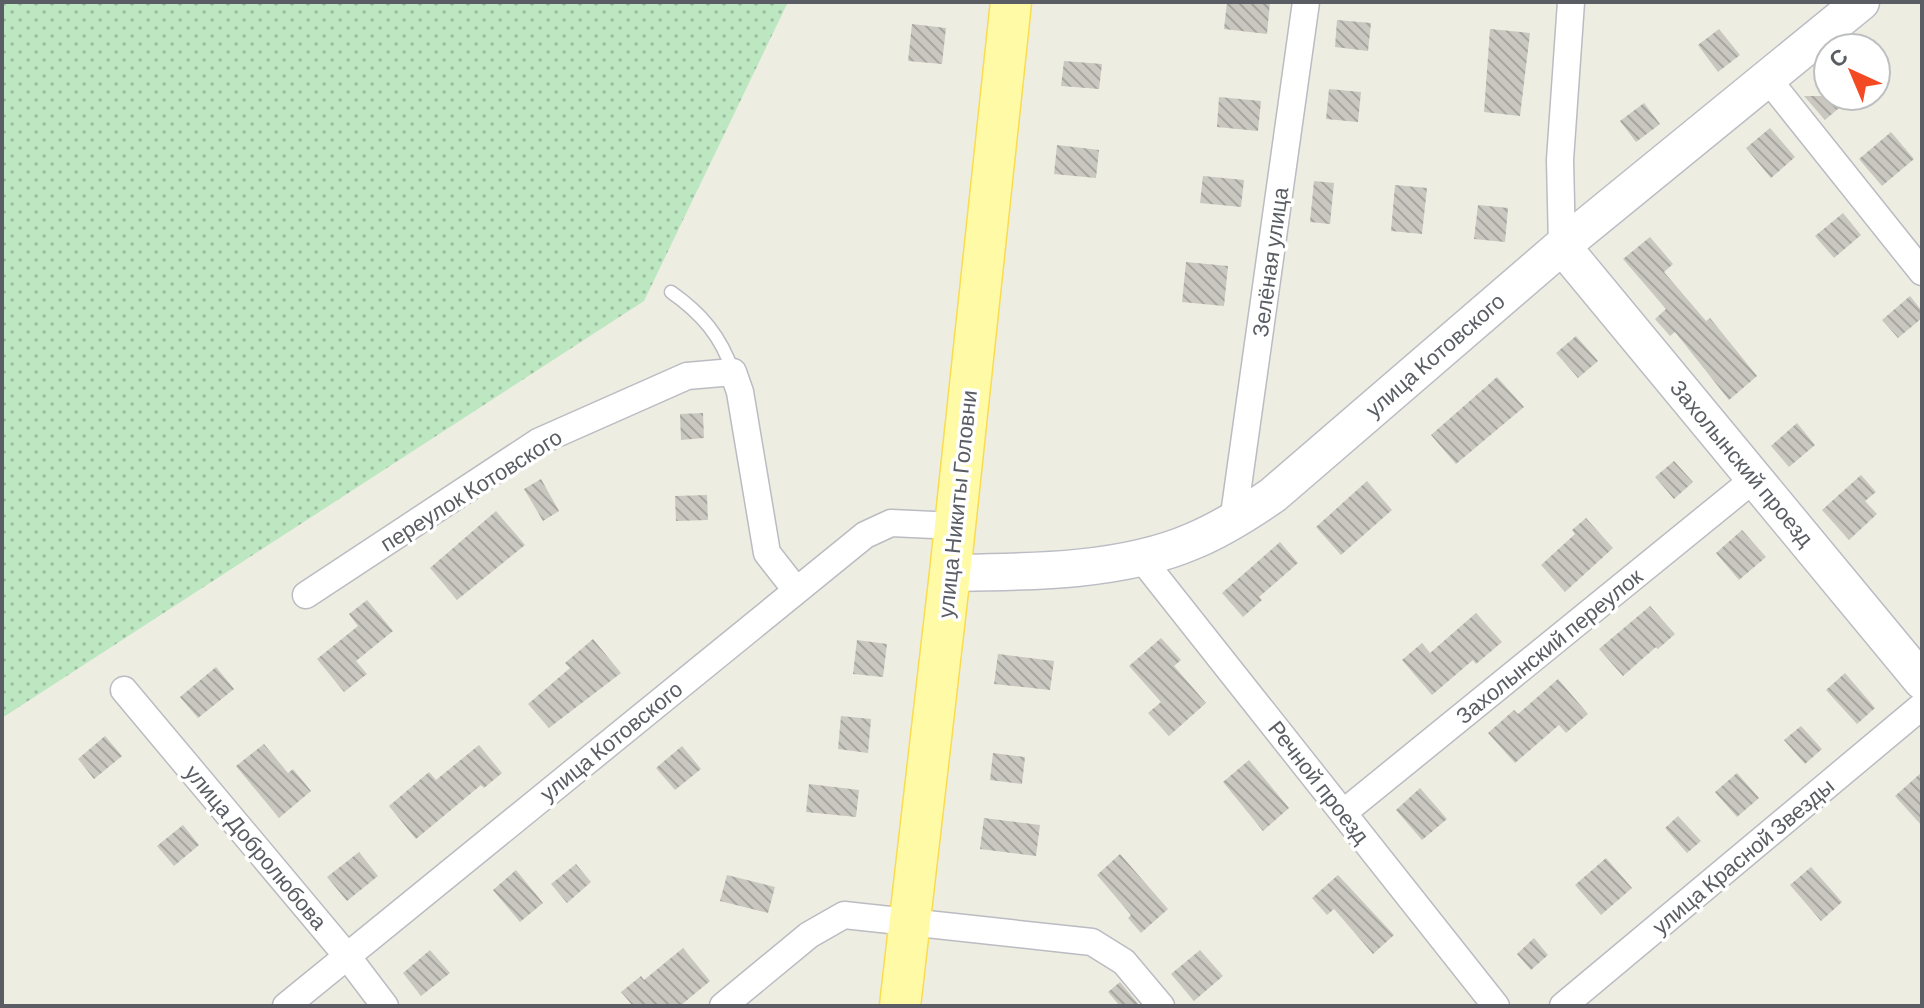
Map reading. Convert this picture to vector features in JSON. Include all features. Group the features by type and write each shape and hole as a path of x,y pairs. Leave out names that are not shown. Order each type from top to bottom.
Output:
{"main road":[{"name":"улица Никиты Головни","path":"900,1006 1011,2"}],"street":[{"name":"Зелёная улица","path":"1233,522 1306,2"},
{"path":"1562,246 1560,160 1571,2"},
{"name":"улица Котовского","path":"950,573 1039,572 1141,558 1191,543 1233,522 1273,495 1562,246 1861,2"},
{"path":"1767,78 1922,272"},
{"name":"Захолынский проезд","path":"1562,246 1922,681"},
{"path":"733,372 740,392 767,553 796,590"},
{"name":"переулок Котовского","path":"306,595 538,442 687,376 733,372"},
{"name":"Захолынский переулок","path":"1343,813 1754,479"},
{"name":"улица Котовского","path":"286,1006 865,535 891,523 955,526"},
{"name":"Речной проезд","path":"1141,558 1496,1006"},
{"name":"улица Добролюбова","path":"124,690 347,956 385,1006"},
{"name":"улица Красной Звезды","path":"1563,1006 1922,706"},
{"path":"723,1006 809,935 844,915 1092,942 1124,962 1161,1006"}],"lane":[{"path":"671,292 693,307 711,326 733,372"}],"green space":[{"path":"2,2 788,2 644,301 2,718"}],"building":[{"path":"1227,2 1270,2 1267,34 1224,29"},
{"path":"1337,20 1371,23 1368,51 1335,47"},
{"path":"912,24 946,28 942,64 908,61"},
{"path":"1490,29 1530,33 1520,116 1484,112"},
{"path":"1719,29 1740,55 1718,72 1698,45"},
{"path":"1064,61 1102,64 1099,89 1061,86"},
{"path":"1329,89 1361,92 1358,122 1326,119"},
{"path":"1219,97 1261,101 1258,131 1217,127"},
{"path":"1644,103 1660,124 1636,142 1620,121"},
{"path":"1818,112 1834,112 1825,120"},
{"path":"1770,128 1795,157 1771,178 1746,148"},
{"path":"1891,132 1914,159 1882,186 1859,159"},
{"path":"1057,145 1099,150 1096,178 1054,174"},
{"path":"1203,176 1244,180 1241,207 1200,203"},
{"path":"1314,181 1334,183 1330,224 1310,222"},
{"path":"1395,185 1427,188 1422,234 1391,231"},
{"path":"1478,205 1508,208 1505,242 1474,239"},
{"path":"1843,213 1861,235 1834,258 1815,236"},
{"path":"1650,237 1673,264 1664,272 1706,321 1710,318 1757,376 1729,400 1675,332 1670,336 1655,319 1666,309 1623,259"},
{"path":"1186,262 1228,266 1224,306 1182,302"},
{"path":"1910,296 1922,311 1922,318 1898,338 1882,320"},
{"path":"1576,336 1598,361 1578,378 1556,353"},
{"path":"1497,377 1524,407 1456,464 1431,435"},
{"path":"703,413 704,438 681,440 680,414"},
{"path":"1797,423 1815,445 1789,467 1771,446"},
{"path":"1674,461 1693,482 1674,499 1655,477"},
{"path":"1861,475 1876,492 1865,501 1877,514 1849,540 1822,510"},
{"path":"541,479 559,511 543,521 524,489"},
{"path":"1367,481 1392,510 1341,555 1316,527"},
{"path":"707,495 708,520 676,521 675,496"},
{"path":"496,511 525,545 457,600 430,568"},
{"path":"1586,518 1613,548 1565,592 1541,565 1575,534 1572,530"},
{"path":"1742,530 1766,557 1739,580 1716,553"},
{"path":"1280,542 1298,563 1259,597 1262,600 1243,617 1222,593"},
{"path":"367,600 393,631 356,661 367,674 344,692 317,659 358,626 349,614"},
{"path":"1650,606 1675,634 1623,676 1599,649"},
{"path":"1476,613 1502,642 1476,664 1473,660 1432,695 1402,660 1422,643 1430,653"},
{"path":"1161,638 1181,660 1174,666 1206,703 1169,736 1148,713 1161,702 1129,666"},
{"path":"593,639 621,673 549,728 528,704 570,668 565,663"},
{"path":"857,640 887,644 883,677 853,674"},
{"path":"998,654 1054,661 1050,690 994,684"},
{"path":"216,667 234,689 198,718 180,697"},
{"path":"1845,673 1875,708 1857,724 1826,690"},
{"path":"1558,679 1588,714 1566,733 1559,725 1515,763 1488,733 1514,710 1518,714"},
{"path":"841,716 871,719 868,753 838,749"},
{"path":"1801,726 1822,749 1805,764 1784,740"},
{"path":"105,736 122,756 94,779 78,759"},
{"path":"264,744 288,773 293,769 311,791 279,818 236,766"},
{"path":"479,745 502,773 484,788 481,785 416,839 389,806 429,772 436,780"},
{"path":"682,746 701,769 675,790 656,768"},
{"path":"993,753 1025,757 1022,784 990,780"},
{"path":"1249,760 1289,808 1263,831 1223,782"},
{"path":"1922,772 1922,826 1895,796"},
{"path":"1737,773 1759,798 1737,817 1715,792"},
{"path":"809,784 859,790 856,817 806,812"},
{"path":"1420,788 1447,819 1422,840 1396,810"},
{"path":"1678,816 1701,841 1687,853 1665,828"},
{"path":"984,818 1040,825 1036,856 980,849"},
{"path":"183,825 199,845 174,866 157,846"},
{"path":"359,852 378,876 347,901 327,877"},
{"path":"1120,854 1168,909 1141,933 1128,918 1131,915 1097,875"},
{"path":"1606,858 1632,888 1601,915 1575,885"},
{"path":"576,864 591,882 567,903 551,884"},
{"path":"1811,867 1842,902 1821,921 1790,885"},
{"path":"516,870 543,903 520,922 493,890"},
{"path":"727,875 775,887 768,913 720,901"},
{"path":"1338,875 1394,935 1373,954 1334,909 1327,915 1312,898"},
{"path":"1534,938 1548,955 1531,970 1517,954"},
{"path":"683,948 710,981 680,1006 633,1006 621,992 641,976 644,980"},
{"path":"430,950 450,973 421,996 403,973"},
{"path":"1200,950 1223,976 1194,1001 1171,974"},
{"path":"1120,982 1140,1006 1120,1006 1108,992"}]}
